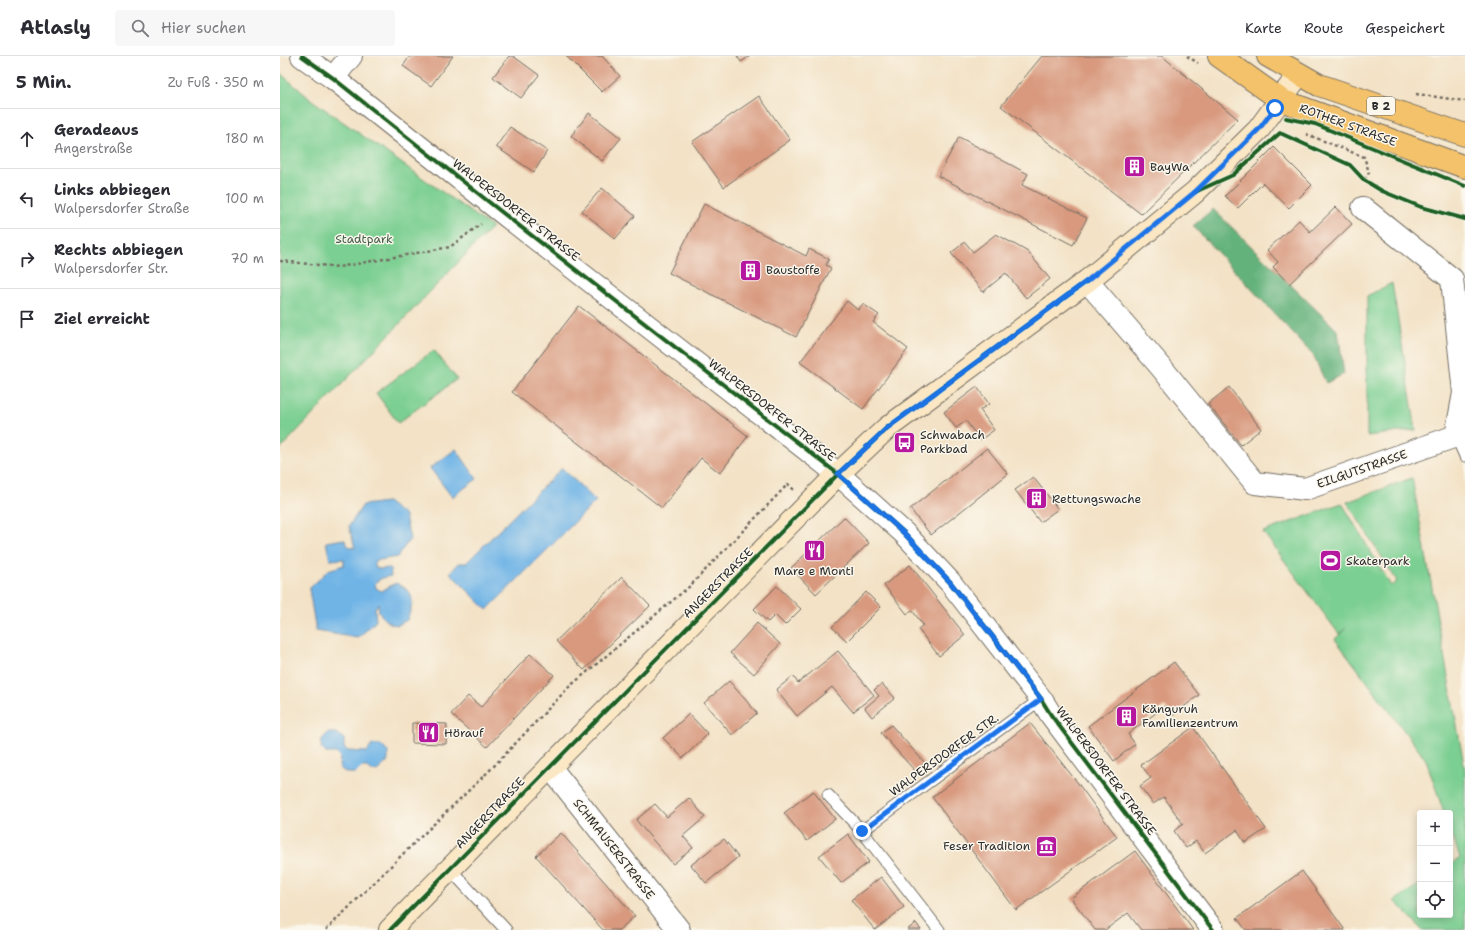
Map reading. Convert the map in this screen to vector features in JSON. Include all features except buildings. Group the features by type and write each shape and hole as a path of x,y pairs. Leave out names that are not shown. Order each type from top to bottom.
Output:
{"main road":[{"name":"ROTHER STRASSE","path":"1219,56 1281,100 1465,167"},
{"name":"B 2","path":"1268,56 1320,85 1465,135"}],"street":[{"name":"WALPERSDORFER STRASSE","path":"302,56 333,78 499,210 838,474 904,533 950,582 1041,699 1051,715 1213,930"},
{"path":"333,78 352,56"},
{"name":"ANGERSTRASSE","path":"390,930 838,474 887,428 1087,281 1195,192 1259,129 1299,74"},
{"path":"1363,208 1452,279 1464,393 1456,436"},
{"name":"EILGUTSTRASSE","path":"1087,281 1161,367 1255,483 1305,489 1456,436"},
{"name":"SCHMAUSERSTRASSE","path":"550,767 679,930"}],"lane":[{"path":"1456,436 1465,456"},
{"name":"WALPERSDORFER STR.","path":"862,831 1041,699"},
{"path":"828,795 862,831 939,930"},
{"path":"450,869 506,930"}],"path":[{"path":"280,261 339,267 450,247 499,210"},
{"path":"326,930 492,768 569,687 690,586 788,484 810,504"}],"green space":[{"name":"Stadtpark","path":"280,73 309,98 492,227 280,449"},
{"path":"1213,209 1338,331 1344,374 1326,383 1313,355 1193,226"},
{"path":"1392,283 1416,430 1367,436 1367,296"},
{"path":"434,350 457,379 398,423 376,393"},
{"path":"1412,478 1465,770 1465,930 1423,930 1394,901 1417,886 1417,918 1453,918 1453,863 1460,858 1453,838 1453,810 1443,810 1426,760 1335,639 1346,628 1339,634 1263,532 1342,503 1391,586 1397,581 1347,502"}],"water":[{"path":"456,449 477,479 452,497 430,468"},
{"path":"562,468 596,501 487,610 450,573 459,563 466,563"},
{"path":"387,502 405,516 410,539 397,557 374,561 376,568 390,568 391,576 382,578 375,583 376,588 381,591 396,583 403,586 407,590 412,598 412,603 407,620 398,625 391,624 384,619 379,612 378,603 375,609 376,621 358,638 316,631 309,589 328,570 344,565 344,559 330,560 326,542 344,539 348,546 355,548 349,526 363,505"},
{"path":"328,733 337,733 344,739 344,748 348,751 367,752 372,745 381,745 388,752 388,761 377,771 371,771 367,767 362,767 356,773 346,773 339,767 340,757 336,753 326,753 321,748 322,739"}],"cycle path":[{"path":"302,56 333,78 499,210 838,474 904,533 950,582 1041,699 1051,715 1213,930"},
{"path":"1286,118 1315,124 1465,186"},
{"path":"1195,192 1233,175 1280,133 1350,165 1364,180 1382,191 1421,207 1465,219"},
{"path":"390,930 838,474 887,428 1087,281"}],"place":[{"name":"BayWa","path":"1134,167"},
{"name":"Baustoffe","path":"750,270"},
{"name":"Schwabach Parkbad","path":"905,442"},
{"name":"Rettungswache","path":"1037,499"},
{"name":"Mare e Monti","path":"814,550"},
{"name":"Skaterpark","path":"1330,561"},
{"name":"Känguruh Familienzentrum","path":"1127,716"},
{"name":"Hörauf","path":"429,733"},
{"name":"Feser Tradition","path":"1046,846"}],"route":[{"path":"862,831 1041,699 950,582 904,533 838,474 887,428 1087,281 1195,192 1259,129 1275,108"}]}
